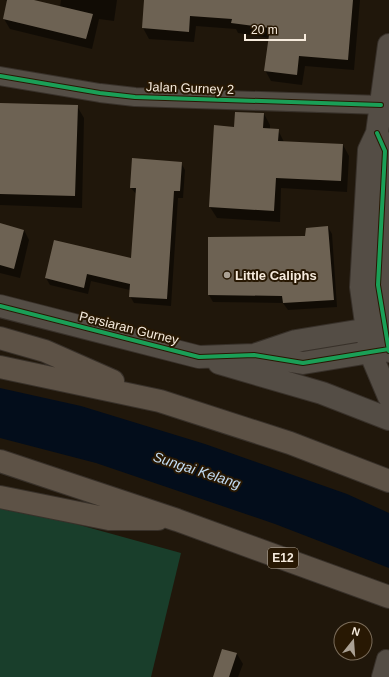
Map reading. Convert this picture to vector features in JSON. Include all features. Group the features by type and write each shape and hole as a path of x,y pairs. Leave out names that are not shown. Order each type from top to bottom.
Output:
{"highway":[{"path":"0,338 45,351 160,402"},
{"path":"0,367 160,402 290,443 389,481"},
{"name":"E12","path":"0,461 177,520 389,597"},
{"path":"0,497 109,519 177,520"}],"street":[{"path":"389,45 377,133 369,150 361,287 380,327 389,397"},
{"name":"Jalan Gurney 2","path":"0,76 100,93 135,97 381,105"},
{"name":"Persiaran Gurney","path":"0,306 199,357 254,355"},
{"path":"254,355 296,341 380,327"},
{"path":"254,355 303,364 384,350"},
{"path":"199,357 322,393 389,419"},
{"path":"381,677 386,659"}],"green space":[{"path":"0,508 36,513 181,553 151,677 0,677"}],"water":[{"name":"Sungai Kelang","path":"0,388 81,406 205,444 347,494 389,513 389,568 275,524 96,463 0,438"}],"building":[{"path":"7,0 34,0 93,14 86,39 3,19"},
{"path":"144,0 353,0 348,60 299,56 297,75 264,71 270,28 231,23 232,19 190,16 189,32 142,28"},
{"path":"0,103 78,105 75,196 0,194"},
{"path":"235,112 264,113 263,128 279,129 278,141 343,144 341,181 276,178 274,211 209,207 214,125 234,127"},
{"path":"132,158 182,162 180,191 174,191 167,299 129,297 130,284 87,274 84,288 45,278 54,240 131,258 136,188 130,188"},
{"path":"0,223 24,230 14,269 0,265"},
{"path":"328,226 334,300 283,303 282,296 208,295 208,237 305,236 306,228"},
{"path":"222,649 237,653 229,677 213,677"}],"cycle path":[{"path":"0,76 100,93 135,97 381,105"},
{"path":"377,133 385,151 378,285 389,351"},
{"path":"0,306 199,357 254,355 303,363 389,349"}],"place":[{"name":"Little Caliphs","path":"227,275"}]}
